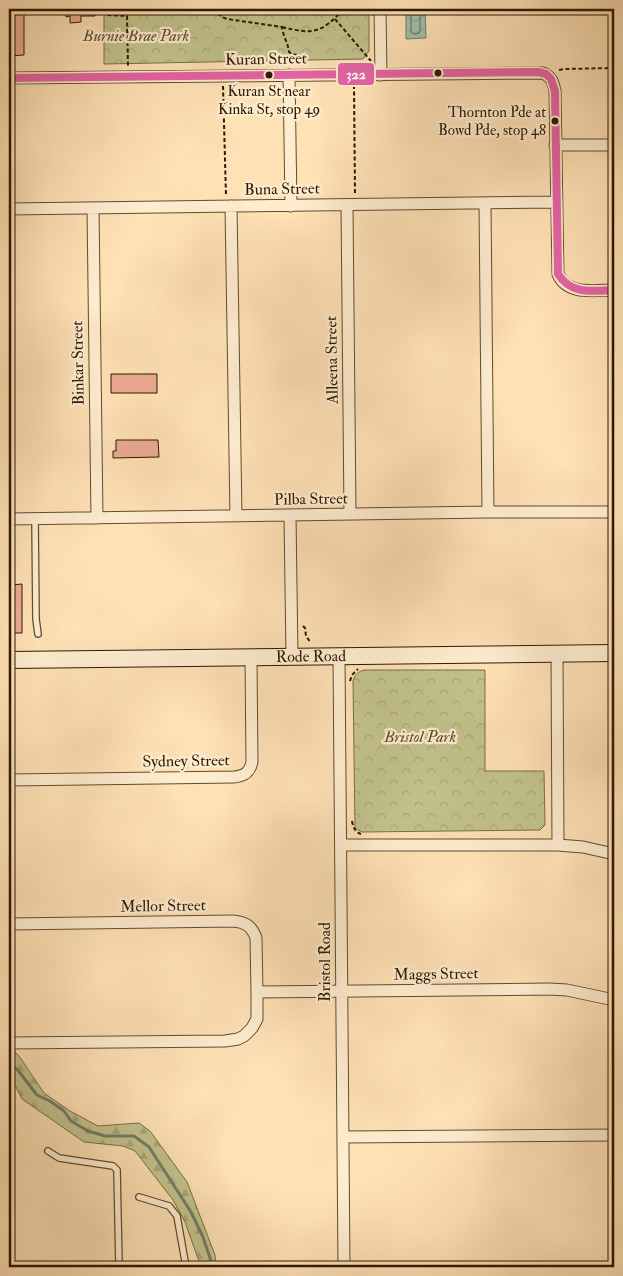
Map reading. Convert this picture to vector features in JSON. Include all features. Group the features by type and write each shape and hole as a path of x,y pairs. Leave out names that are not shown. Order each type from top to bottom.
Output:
{"main road":[{"name":"Rode Road","path":"9,660 614,653"}],"street":[{"path":"380,9 380,75"},
{"name":"Kuran Street","path":"9,78 538,72 555,74"},
{"path":"555,74 557,268 560,279 566,286 576,290 614,290"},
{"path":"289,75 291,206"},
{"path":"555,146 614,144"},
{"name":"Buna Street","path":"9,209 556,202"},
{"path":"486,204 488,512"},
{"name":"Alleena Street","path":"350,514 351,205"},
{"path":"229,206 236,516"},
{"name":"Binkar Street","path":"92,208 97,518"},
{"name":"Pilba Street","path":"9,518 614,512"},
{"path":"290,515 292,657"},
{"path":"558,653 558,844"},
{"name":"Bristol Road","path":"339,656 344,1267"},
{"name":"Sydney Street","path":"9,780 234,777 243,775 250,770 252,762 251,658"},
{"path":"341,845 558,844 614,854"},
{"name":"Mellor Street","path":"9,924 233,921 245,923 250,926 256,938 258,992"},
{"name":"Maggs Street","path":"258,992 548,989 567,990 614,1000"},
{"path":"9,1043 232,1040 244,1036 255,1024 258,992"},
{"path":"343,1137 614,1135"}],"lane":[{"path":"34,518 38,634"},
{"path":"48,1151 59,1158 113,1166 117,1170 119,1267"},
{"path":"139,1196 169,1206 177,1216 186,1267"}],"path":[{"path":"107,9 107,16 127,16 128,66"},
{"path":"213,9 227,19 308,32 327,25 344,9"},
{"path":"335,18 371,61"},
{"path":"282,27 290,52 300,56 303,64"},
{"path":"555,74 564,69 614,68"},
{"path":"223,76 229,206"},
{"path":"351,205 354,85"},
{"path":"291,616 305,628 309,641 315,643"},
{"path":"350,682 352,675 358,669 358,665"},
{"path":"352,821 356,832 366,835"}],"green space":[{"name":"Burnie Brae Park","path":"104,9 369,9 369,51 363,59 104,64"},
{"name":"Bristol Park","path":"364,670 485,670 485,771 544,771 545,825 540,830 362,832 355,828 353,681 357,674"},
{"path":"9,1051 15,1052 19,1056 44,1093 70,1111 98,1126 139,1123 150,1131 187,1182 215,1255 216,1267 201,1267 185,1222 173,1200 135,1151 123,1146 84,1142 22,1099 9,1076"}],"water":[{"path":"406,9 425,9 426,38 406,39"}],"building":[{"path":"66,9 95,9 95,16 81,16 81,22 70,23 70,16 66,17"},
{"path":"9,12 24,12 24,55 9,56"},
{"path":"111,374 157,374 157,393 111,393"},
{"path":"116,440 158,440 159,457 113,458 113,451 116,451"},
{"path":"9,578 11,578 11,585 22,584 22,633 9,633"}],"waterway":[{"path":"9,1065 17,1069 37,1095 50,1101 64,1111 71,1121 88,1131 105,1136 134,1136 149,1147 191,1212 203,1237 213,1267"}],"transit line":[{"name":"322","path":"9,78 538,72 546,74 551,79"},
{"name":"322","path":"551,79 555,91 558,274 563,281 576,289 590,291 614,290"}],"place":[{"name":"Kuran St near Kinka St, stop 49","path":"269,75"},
{"name":"Thornton Pde at Bowd Pde, stop 48","path":"555,121"}]}
